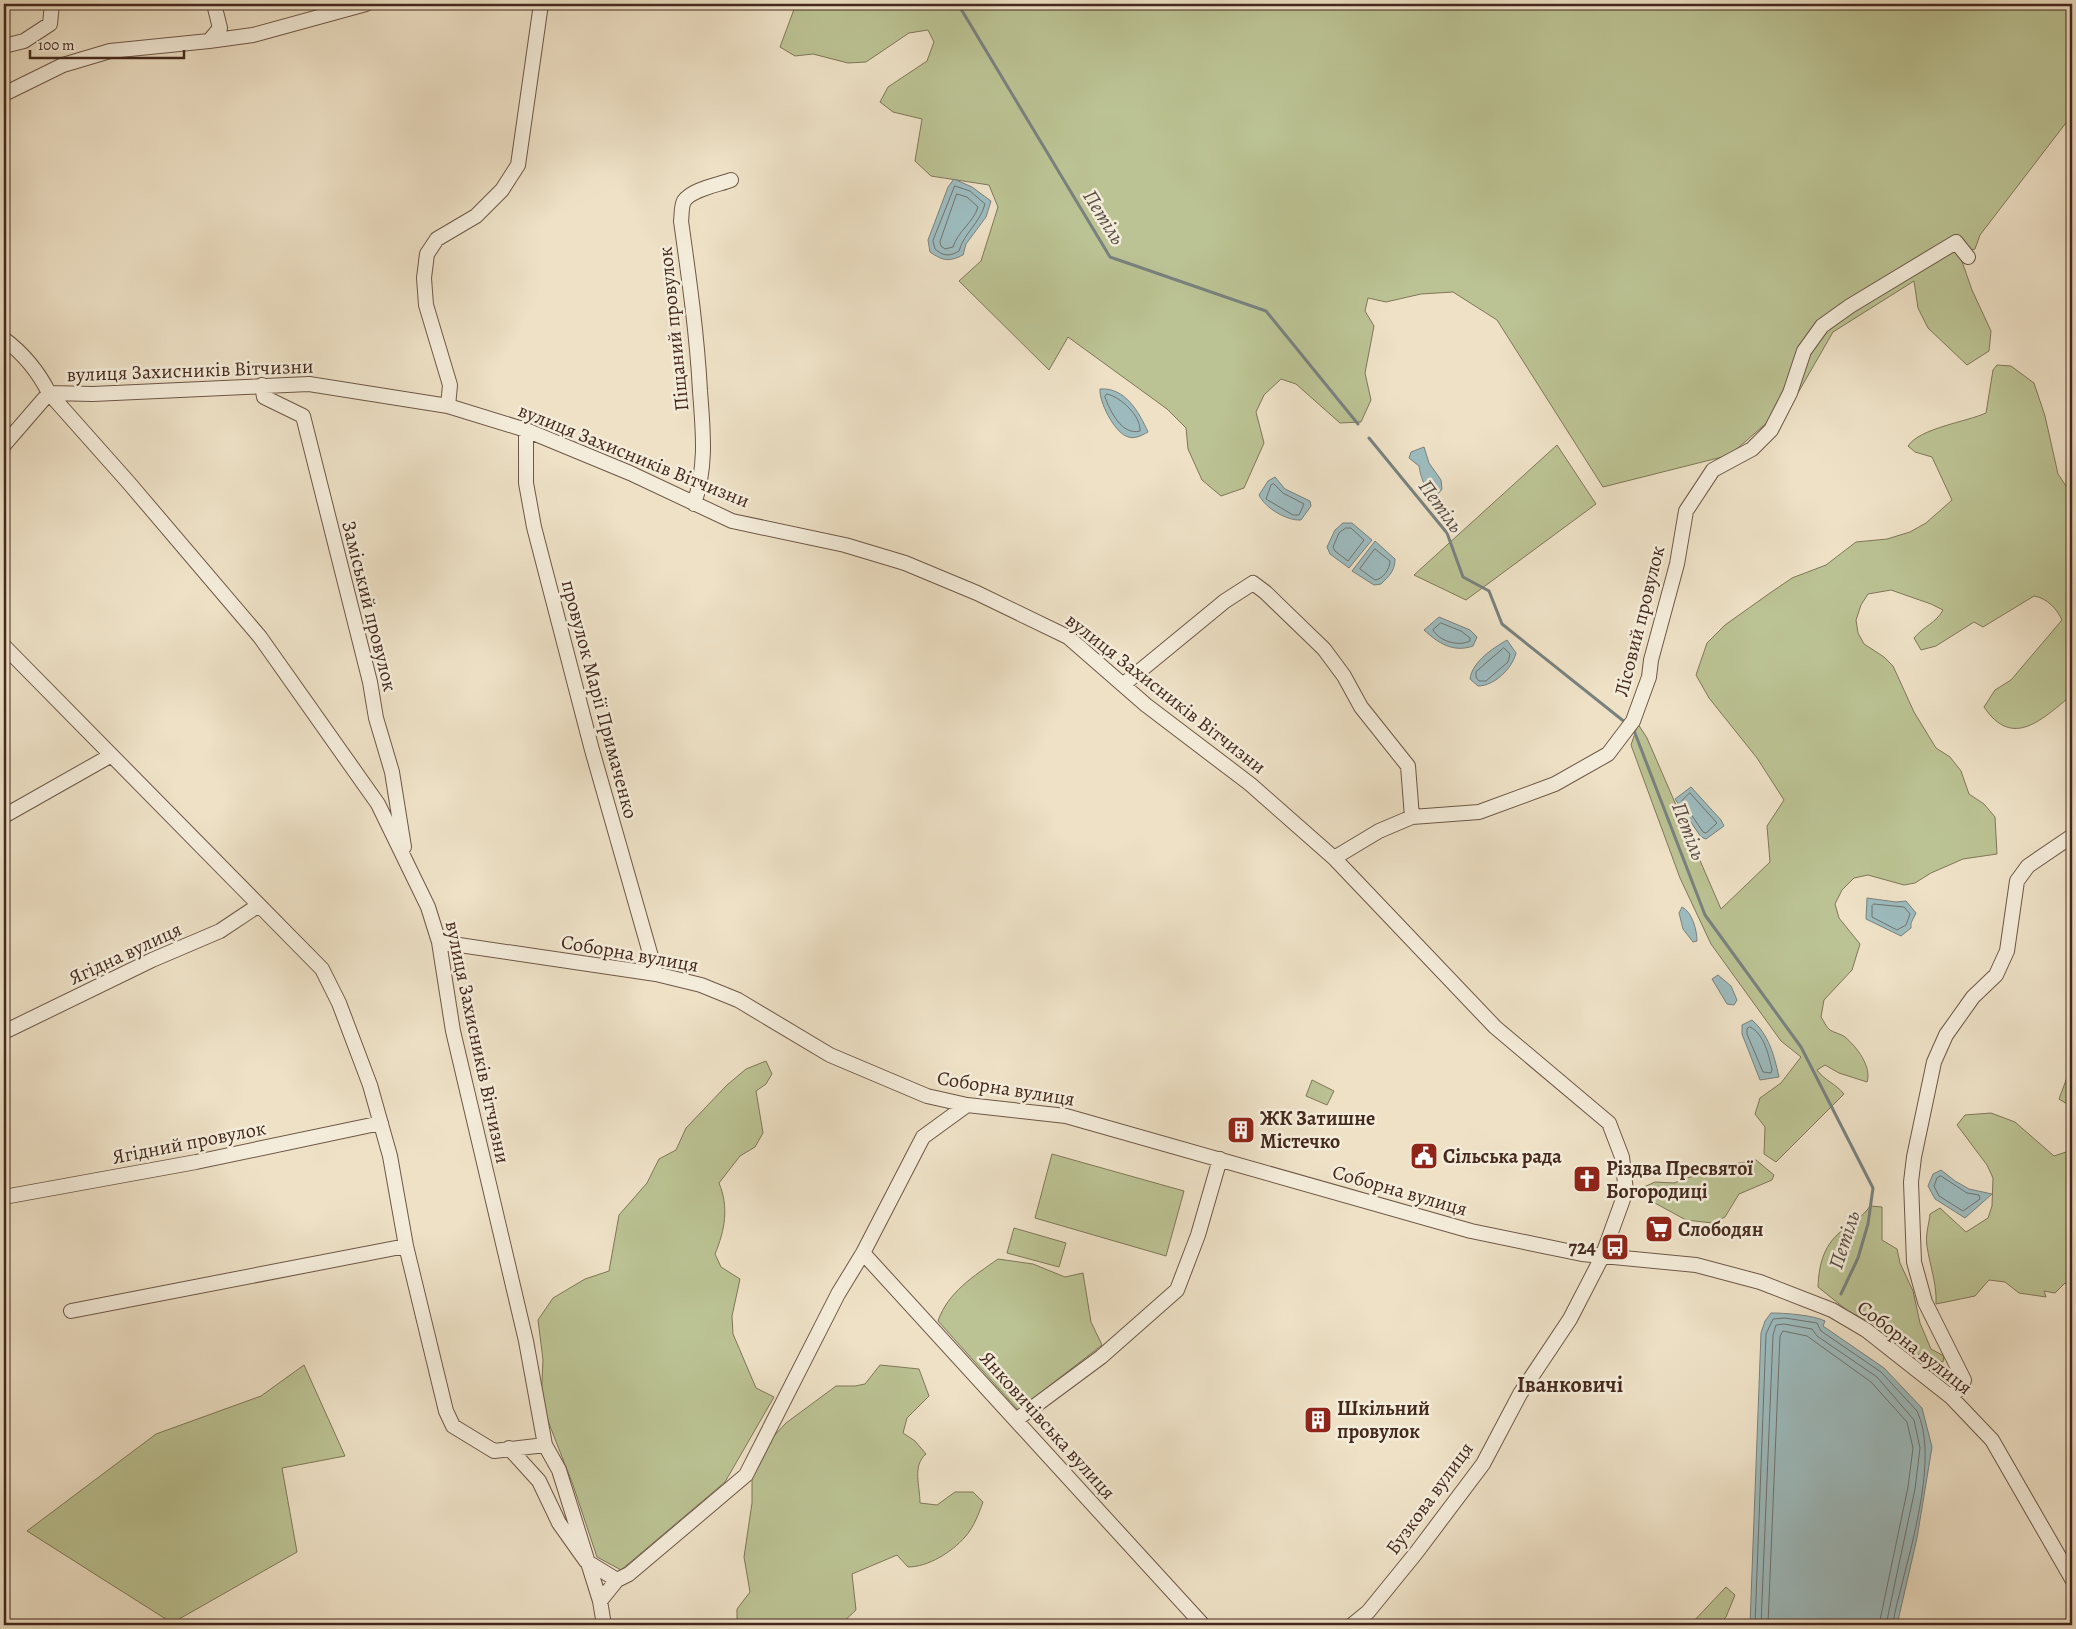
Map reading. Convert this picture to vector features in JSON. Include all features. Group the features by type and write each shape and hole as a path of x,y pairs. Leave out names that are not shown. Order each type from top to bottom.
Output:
{"street":[{"path":"4,46 24,41 50,24 52,4"},
{"path":"209,40 220,28 214,4"},
{"path":"4,94 63,65 110,51 252,36 366,4"},
{"path":"448,406 450,385 426,305 424,278 427,254 438,239 476,216 502,190 518,165 541,4"},
{"name":"Піщаний провулок","path":"694,504 701,482 704,454 696,325 681,221 682,207 685,200 694,193 731,180"},
{"name":"Лісовий провулок","path":"1334,858 1378,831 1412,818 1479,812 1555,784 1608,754 1629,726 1649,677 1650,660 1677,564 1686,510 1713,470 1752,448 1771,430 1790,393 1804,351 1822,326 1850,306 1956,242 1968,257"},
{"name":"вулиця Захисників Вітчизни","path":"4,339 17,349 40,375 48,393 129,483 260,637 378,804 407,862 428,907 439,942 452,1031 526,1341 545,1445 559,1470 586,1561"},
{"name":"вулиця Захисників Вітчизни","path":"48,393 93,394 309,384 448,406 526,430 630,473 732,521 845,545 904,563 977,592 1068,636 1146,705 1250,784 1334,858 1495,1027 1609,1122 1622,1157 1626,1191 1602,1257"},
{"name":"Заміський провулок","path":"262,385 264,397 303,416 370,682 376,718 392,772 407,862"},
{"name":"вулиця Захисників Вітчизни","path":"4,444 48,393"},
{"name":"провулок Марії Примаченко","path":"526,430 526,482 534,527 592,750 656,974"},
{"path":"1124,684 1218,607 1253,583 1265,592 1324,649 1344,676 1361,707 1408,766 1412,818"},
{"path":"4,646 322,970 339,1003 370,1085 381,1123 390,1156 406,1246 446,1411 453,1426 494,1451 545,1445"},
{"path":"4,816 110,756"},
{"path":"1951,1396 1962,1386 1964,1380 1925,1302 1914,1254 1911,1182 1934,1062 1946,1035 1973,997 1996,976 2007,951 2017,881 2028,866 2072,836"},
{"name":"Ягідна вулиця","path":"4,1032 152,960 220,931 259,905"},
{"name":"Соборна вулиця","path":"439,942 656,974 701,985 738,1000 830,1055 927,1096 967,1104 1066,1116 1470,1231 1602,1257 1664,1260 1696,1265 1760,1282 1832,1310 1866,1330 1951,1396 1992,1440 2072,1580"},
{"path":"600,1601 617,1580 629,1574 746,1475 838,1294 863,1253 923,1137 967,1104"},
{"name":"Ягідний провулок","path":"4,1197 196,1162 381,1123"},
{"path":"1016,1420 1100,1357 1177,1290 1198,1235 1220,1159"},
{"path":"71,1311 406,1246"},
{"name":"Янковичівська вулиця","path":"863,1253 1203,1625"},
{"name":"Бузкова вулиця","path":"1352,1625 1368,1612 1416,1553 1483,1464 1520,1394 1570,1319 1602,1257"},
{"path":"509,1448 539,1481 559,1524 586,1561 600,1601 604,1625"},
{"path":"586,1561 617,1580"}],"green space":[{"path":"796,4 2072,4 2072,115 1980,235 1975,249 1959,253 1972,290 1991,331 1989,351 1967,365 1928,328 1918,308 1914,281 1833,332 1795,398 1730,455 1603,487 1497,320 1453,292 1421,294 1386,302 1368,298 1365,311 1374,326 1365,373 1371,400 1361,422 1340,423 1296,384 1281,379 1264,395 1256,412 1264,443 1244,488 1221,496 1202,480 1188,449 1186,428 1167,409 1068,337 1049,370 959,281 981,261 998,207 989,185 931,176 915,161 922,119 893,112 880,102 888,87 927,61 934,42 928,30 909,33 866,62 848,63 813,54 795,56 780,47"},
{"path":"1997,365 2011,366 2034,383 2045,416 2058,474 2070,492 2067,506 2072,519 2072,695 2039,721 2017,728 2006,727 1995,720 1984,707 1995,690 2011,680 2062,620 2051,605 2039,597 2034,596 1983,627 1974,622 1936,646 1921,650 1914,638 1937,618 1943,610 1891,590 1868,594 1861,605 1856,620 1858,633 1864,644 1884,657 1893,666 1914,712 1936,748 1950,757 1961,771 1969,794 1984,804 1995,817 1997,854 1963,859 1931,873 1915,883 1904,885 1868,875 1854,878 1842,890 1835,904 1839,918 1860,944 1852,970 1824,1000 1821,1017 1829,1029 1845,1037 1859,1052 1867,1070 1867,1082 1839,1073 1825,1065 1817,1070 1844,1094 1776,1162 1764,1154 1765,1127 1755,1114 1760,1098 1781,1083 1801,1057 1781,1041 1711,944 1680,878 1631,745 1638,724 1647,738 1721,909 1770,862 1767,826 1784,800 1757,758 1709,698 1696,675 1707,643 1725,625 1792,578 1826,565 1856,542 1887,539 1910,532 1926,523 1952,500 1932,457 1915,452 1908,446 1914,440 1933,430 1986,413 1993,370"},
{"path":"1557,445 1596,504 1466,600 1414,575"},
{"path":"766,1061 772,1074 766,1084 756,1091 763,1133 755,1147 740,1156 719,1183 725,1210 721,1236 715,1254 721,1267 740,1279 732,1316 733,1334 756,1388 774,1397 725,1482 621,1570 597,1557 573,1485 541,1403 543,1360 538,1320 553,1298 585,1279 609,1271 619,1215 647,1183 659,1159 676,1150 686,1128 727,1085 746,1069"},
{"path":"2072,1064 2072,1107 2059,1099"},
{"path":"1312,1080 1334,1091 1327,1105 1306,1096"},
{"path":"1991,1113 2015,1122 2054,1156 2066,1152 2072,1143 2072,1291 2065,1283 2055,1293 2044,1291 2046,1297 2019,1293 2005,1282 1989,1280 1975,1296 1936,1304 1927,1242 1930,1214 1940,1208 1966,1232 1988,1218 1992,1206 1993,1178 1987,1165 1957,1125 1965,1115"},
{"path":"1052,1154 1184,1191 1166,1256 1035,1218"},
{"path":"1756,1160 1774,1175 1772,1180 1739,1194 1725,1217 1713,1223 1686,1220 1642,1196 1644,1187 1655,1182 1674,1183 1718,1167"},
{"path":"1870,1206 1882,1207 1882,1240 1897,1249 1900,1263 1913,1291 1920,1323 1931,1349 1944,1356 1943,1362 1926,1360 1880,1327 1848,1311 1818,1287 1821,1262 1827,1248 1837,1235 1861,1216"},
{"path":"1014,1228 1066,1243 1059,1267 1007,1253"},
{"path":"998,1259 1033,1264 1065,1277 1083,1273 1091,1322 1102,1345 1018,1410 938,1321 948,1301 955,1293 971,1278"},
{"path":"304,1365 345,1456 282,1468 297,1552 172,1623 27,1531 156,1434 261,1396"},
{"path":"880,1365 919,1369 929,1396 907,1418 903,1433 915,1441 926,1454 919,1464 918,1470 920,1503 937,1505 955,1492 973,1492 983,1502 974,1524 960,1543 939,1558 924,1564 908,1567 897,1555 852,1574 856,1610 840,1625 737,1625 737,1609 750,1592 744,1557 752,1503 752,1471 772,1438 786,1423 836,1386 865,1384"},
{"path":"1726,1587 1735,1595 1726,1617 1719,1625 1690,1625"}],"water":[{"path":"954,179 972,187 991,201 986,217 966,244 963,255 946,260 930,252 928,240 948,187"},
{"path":"1100,389 1109,389 1124,396 1135,409 1148,432 1134,438 1121,433 1108,416 1100,395"},
{"path":"1424,447 1429,463 1441,480 1442,489 1438,494 1427,488 1422,480 1419,466 1409,458 1411,452"},
{"path":"1275,477 1285,489 1310,501 1311,506 1301,520 1295,520 1277,513 1262,500 1259,495 1268,481"},
{"path":"1343,523 1352,523 1372,540 1349,568 1330,554 1327,547 1335,530"},
{"path":"1375,541 1395,559 1393,570 1389,576 1381,584 1374,585 1352,571"},
{"path":"1439,617 1470,630 1477,637 1473,646 1459,648 1446,646 1424,630"},
{"path":"1507,640 1516,653 1511,665 1496,680 1478,686 1470,679 1475,667 1490,651"},
{"path":"1691,787 1721,820 1724,826 1706,839 1701,837 1675,799"},
{"path":"1867,898 1896,902 1906,901 1916,913 1911,923 1911,928 1901,936 1866,919"},
{"path":"1682,907 1689,913 1693,922 1697,941 1693,942 1683,929 1679,913"},
{"path":"1718,975 1731,986 1737,1000 1734,1005 1727,1004 1712,979"},
{"path":"1752,1020 1767,1039 1773,1053 1779,1077 1760,1080 1742,1034 1742,1025"},
{"path":"1941,1170 1969,1189 1992,1194 1965,1218 1935,1199 1928,1186 1933,1174"},
{"path":"1771,1313 1806,1316 1825,1321 1823,1326 1884,1368 1922,1408 1932,1447 1917,1538 1897,1625 1750,1625 1761,1333 1765,1321"}],"waterway":[{"name":"Петіль","path":"958,4 1110,257 1266,311 1358,424"},
{"name":"Петіль","path":"1369,438 1447,533 1463,577 1489,591 1502,624 1626,723"},
{"name":"Петіль","path":"1633,728 1705,915 1801,1047 1873,1188 1868,1224 1858,1258 1841,1294"}],"place":[{"name":"ЖК Затишне Містечко","path":"1241,1130"},
{"name":"Cільська рада","path":"1424,1156"},
{"name":"Різдва Пресвятої Богородиці","path":"1587,1179"},
{"name":"Слободян","path":"1659,1229"},
{"name":"724","path":"1615,1247"},
{"name":"Шкільний провулок","path":"1318,1420"}],"district":[{"name":"Іванковичі","path":"1570,1384"}]}
